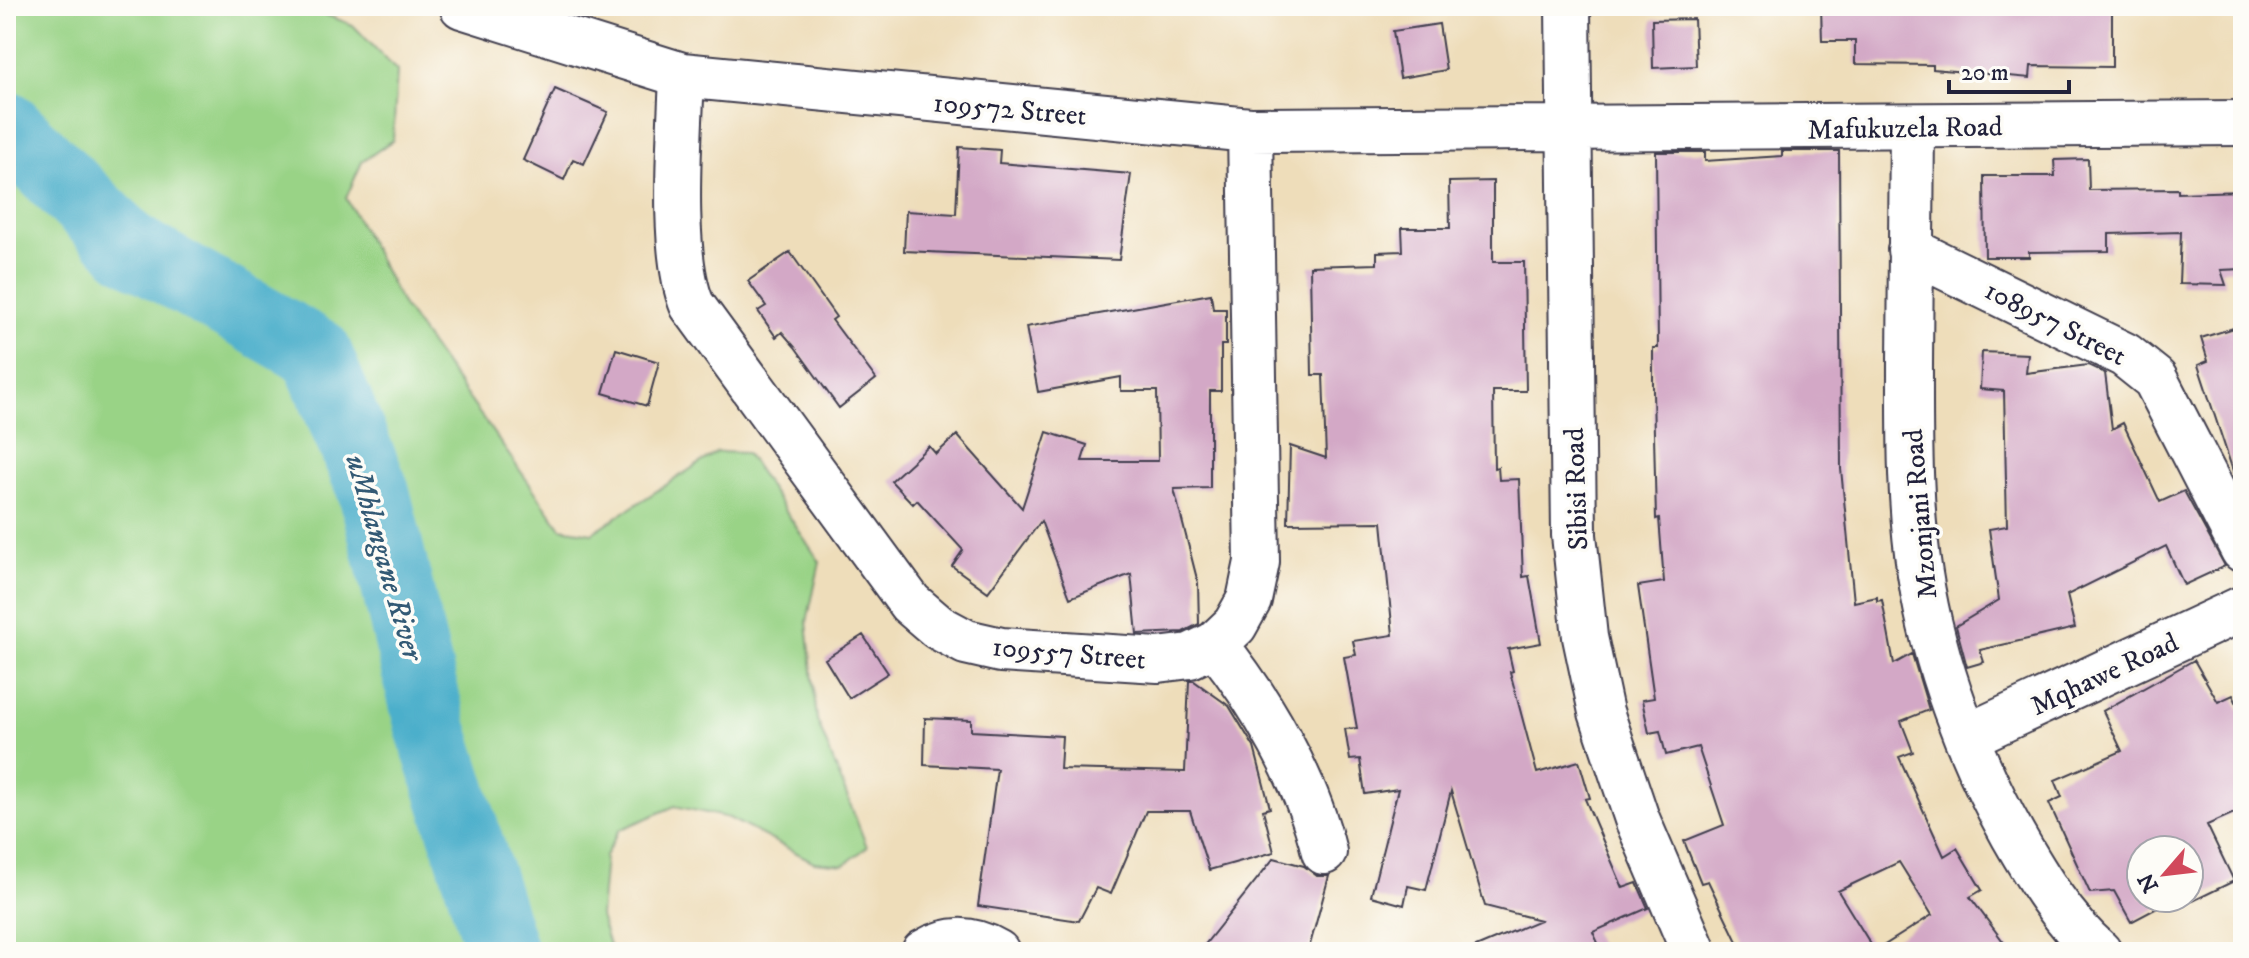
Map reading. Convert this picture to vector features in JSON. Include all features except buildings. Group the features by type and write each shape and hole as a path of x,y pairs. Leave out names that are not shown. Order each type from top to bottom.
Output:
{"street":[{"name":"109572 Street","path":"462,6 682,75 1250,130 1568,130"},
{"name":"Sibisi Road","path":"1568,6 1574,535 1585,637 1601,712 1637,819 1694,952"},
{"name":"109557 Street","path":"682,75 680,245 684,286 692,305 910,603 938,627 966,642 1001,650 1158,660 1190,656 1215,644 1235,625 1249,600 1257,562 1250,130"},
{"name":"Mafukuzela Road","path":"1568,130 2243,123"},
{"name":"Mzonjani Road","path":"1912,126 1910,416 1920,575 1935,643 1966,737 2024,853 2052,899 2099,952"},
{"name":"108957 Street","path":"1910,250 2125,355 2147,371 2167,401 2243,550"},
{"name":"Mqhawe Road","path":"1966,737 2243,608"},
{"path":"1215,644 1250,687 1316,819 1324,852"},
{"path":"924,952 960,939 980,943 997,952"}],"green space":[{"path":"6,6 302,6 353,25 397,71 393,140 362,162 346,198 403,306 561,528 592,533 717,452 746,453 820,562 807,622 817,720 867,847 844,865 814,862 729,818 675,806 619,830 605,856 600,916 611,952 6,952"}],"waterway":[{"name":"uMhlangane River","path":"6,126 129,247 316,353 374,492 431,727 502,952"}]}
